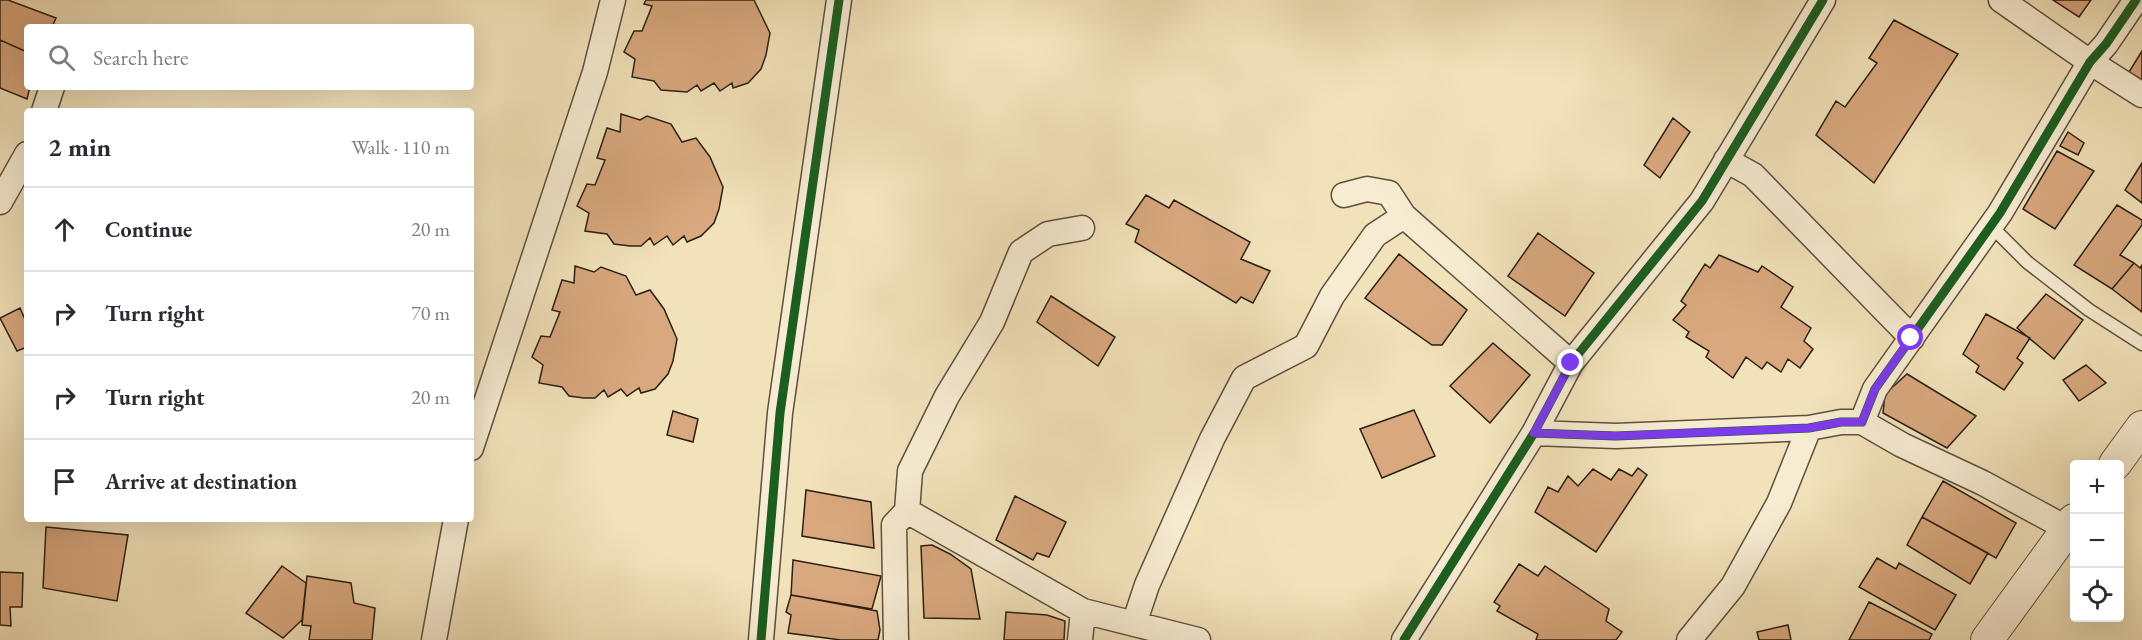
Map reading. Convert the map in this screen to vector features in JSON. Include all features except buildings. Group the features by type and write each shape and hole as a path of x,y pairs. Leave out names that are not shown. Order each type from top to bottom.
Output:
{"street":[{"path":"474,439 595,72 613,0"},
{"path":"761,640 780,413 839,0"},
{"path":"1404,640 1534,433 1571,363 1702,201 1823,0"},
{"path":"2001,0 2142,95"},
{"path":"1862,422 1875,389 1991,226 2090,62 2106,44 2136,0"},
{"path":"45,108 51,90"},
{"path":"0,202 24,159"},
{"path":"1726,160 1753,175 1911,338"},
{"path":"1344,195 1366,189 1389,193 1404,216 1571,363"},
{"path":"1134,624 1152,574 1212,439 1244,378 1306,346 1332,296 1375,236 1404,216"},
{"path":"896,640 894,525 907,511 910,471 946,396 992,322 1021,252 1048,234 1082,228"},
{"path":"1534,433 1616,436 1809,428 1841,422 1862,422 1902,445 2070,525"},
{"path":"2119,460 2142,427"},
{"path":"1689,640 1734,586 1779,503 1809,428"},
{"path":"907,511 1083,611 1198,640"},
{"path":"434,640 455,522"},
{"path":"1987,640 2070,526"},
{"path":"1080,640 1083,611"}],"lane":[{"path":"1991,226 2027,262 2089,310 2142,344"}],"cycle path":[{"path":"761,640 780,413 839,0"},
{"path":"1404,640 1534,433 1571,363 1702,201 1823,0"},
{"path":"1534,433 1616,436 1809,428 1841,422 1862,422 1875,389 2000,213 2090,62 2106,44 2136,0"}],"route":[{"path":"1571,363 1534,433 1616,436 1809,428 1841,422 1862,422 1875,389 1911,338"}]}
